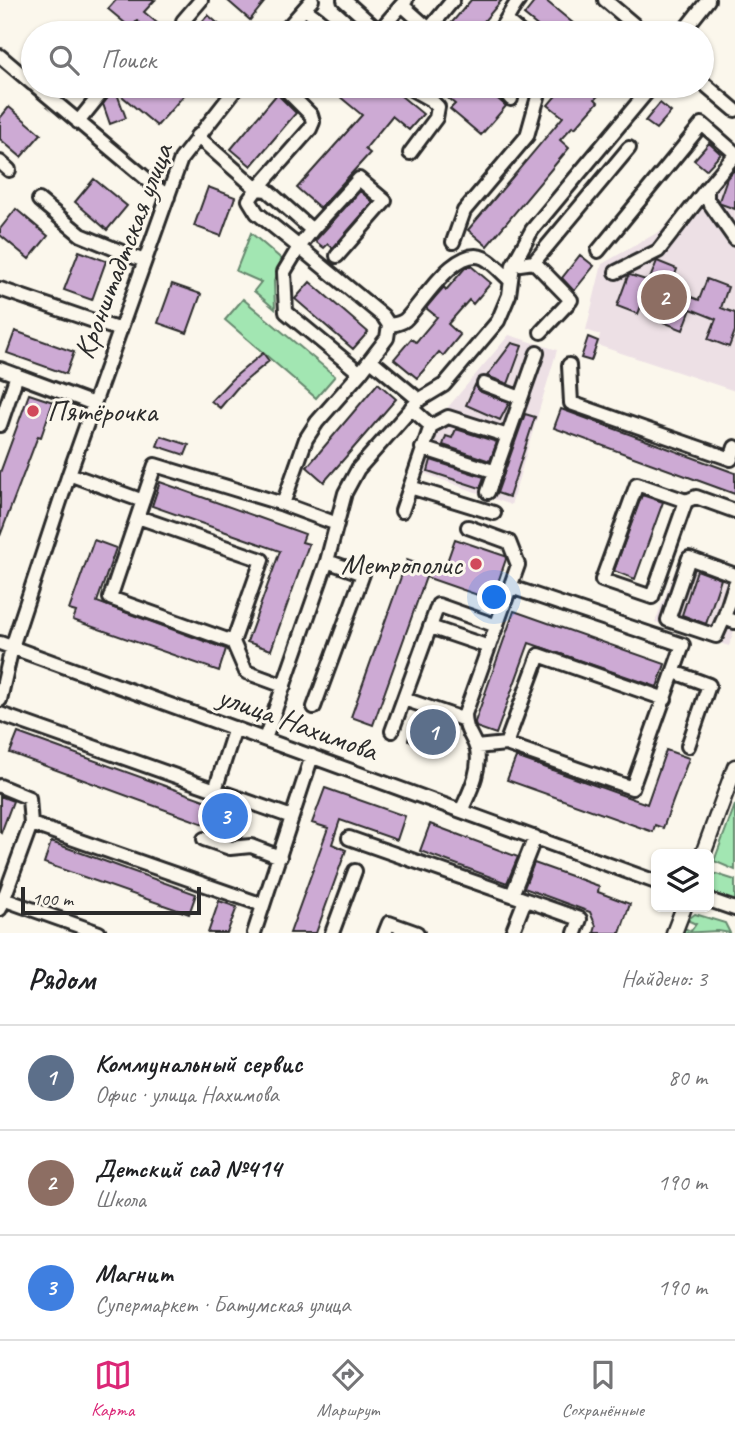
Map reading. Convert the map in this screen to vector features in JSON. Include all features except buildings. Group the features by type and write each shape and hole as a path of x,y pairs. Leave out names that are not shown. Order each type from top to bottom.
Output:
{"main road":[{"path":"705,849 735,767"},
{"path":"674,933 682,912"}],"street":[{"path":"183,21 201,0"},
{"path":"344,0 367,21"},
{"path":"436,21 453,0"},
{"path":"507,21 511,9 519,0"},
{"path":"605,0 630,21"},
{"path":"691,21 708,0"},
{"path":"391,21 404,3 419,21"},
{"path":"293,21 308,4 324,21"},
{"path":"0,55 21,74"},
{"path":"714,92 735,110"},
{"path":"49,98 168,197"},
{"path":"78,122 97,98"},
{"name":"Кронштадтская улица","path":"0,701 6,645 181,159 228,98"},
{"path":"283,503 306,439 317,422 371,360 387,338 389,326 383,316 257,213 249,200 310,129 313,122 311,114 294,98"},
{"path":"410,153 436,118 438,107 427,98"},
{"path":"453,242 464,211 527,136 538,98"},
{"path":"265,739 327,561 345,493 358,469 415,404 444,385 498,321 509,295 513,265 532,230 643,98"},
{"path":"598,251 702,124 735,154 658,251 616,272"},
{"path":"197,136 257,189 268,190 313,230"},
{"path":"513,265 534,262 629,148"},
{"path":"337,256 385,201 359,179 299,247 284,271 286,312 360,373"},
{"path":"708,188 706,200 735,239"},
{"path":"39,200 81,234 144,261"},
{"path":"389,326 402,323 450,267 465,260 484,258 510,280"},
{"path":"534,262 571,300 541,332"},
{"path":"1,292 120,330"},
{"path":"488,492 537,353"},
{"path":"371,360 415,404 431,426"},
{"path":"569,365 571,402 731,458 735,447"},
{"path":"0,369 94,404"},
{"path":"0,425 18,375"},
{"path":"484,384 521,398"},
{"path":"402,511 431,426 448,417 508,436"},
{"path":"422,448 496,472"},
{"path":"233,642 110,598 155,465 283,503 337,524"},
{"path":"69,474 143,501"},
{"path":"686,501 652,597 602,580 637,484 686,501 696,497 735,511"},
{"path":"410,487 494,513"},
{"path":"138,517 262,560 233,642 246,671 284,686"},
{"path":"462,809 476,775 476,747 467,733 465,714 519,565 509,542 468,527"},
{"path":"735,575 689,558 668,620 716,636 729,620 735,584"},
{"path":"314,707 363,574 327,561"},
{"path":"476,747 506,744 632,788 683,645 510,587"},
{"path":"392,731 438,604 496,626"},
{"path":"430,626 489,647"},
{"name":"улица Нахимова","path":"6,645 462,809 651,880"},
{"path":"506,744 539,656 665,699"},
{"path":"674,672 709,685 688,746"},
{"path":"404,699 465,720"},
{"path":"0,715 292,817"},
{"path":"215,790 235,728"},
{"path":"254,933 312,756"},
{"path":"0,786 29,798 31,824 2,904 99,933"},
{"path":"31,824 262,905"},
{"path":"512,895 535,837"},
{"path":"349,838 580,919 575,933"},
{"path":"204,839 230,848 251,846 280,857"},
{"path":"332,933 355,871"},
{"path":"512,933 525,900"},
{"path":"714,902 735,909"},
{"path":"385,933 389,923 417,933"}],"shaded area":[{"path":"726,155 735,162 735,391 597,345 600,335 586,330 602,264 662,230"},
{"path":"509,335 557,350 511,505 421,472 438,419"},
{"path":"683,550 735,568 735,627 729,646 655,622"}],"green space":[{"path":"251,233 285,262 274,281 275,309 254,291 261,282 236,271"},
{"path":"243,299 335,376 316,398 225,320"},
{"path":"735,805 735,870 714,861"},
{"path":"714,873 735,880 735,906 714,896"},
{"path":"695,914 725,923 730,933 682,933 684,928 691,931 696,924 687,920"}],"place":[{"name":"Детский сад №414","path":"664,297"},
{"name":"Пятёрочка","path":"33,411"},
{"name":"Метрополис","path":"476,564"},
{"name":"Коммунальный сервис","path":"433,732"},
{"name":"Магнит","path":"225,816"}]}
